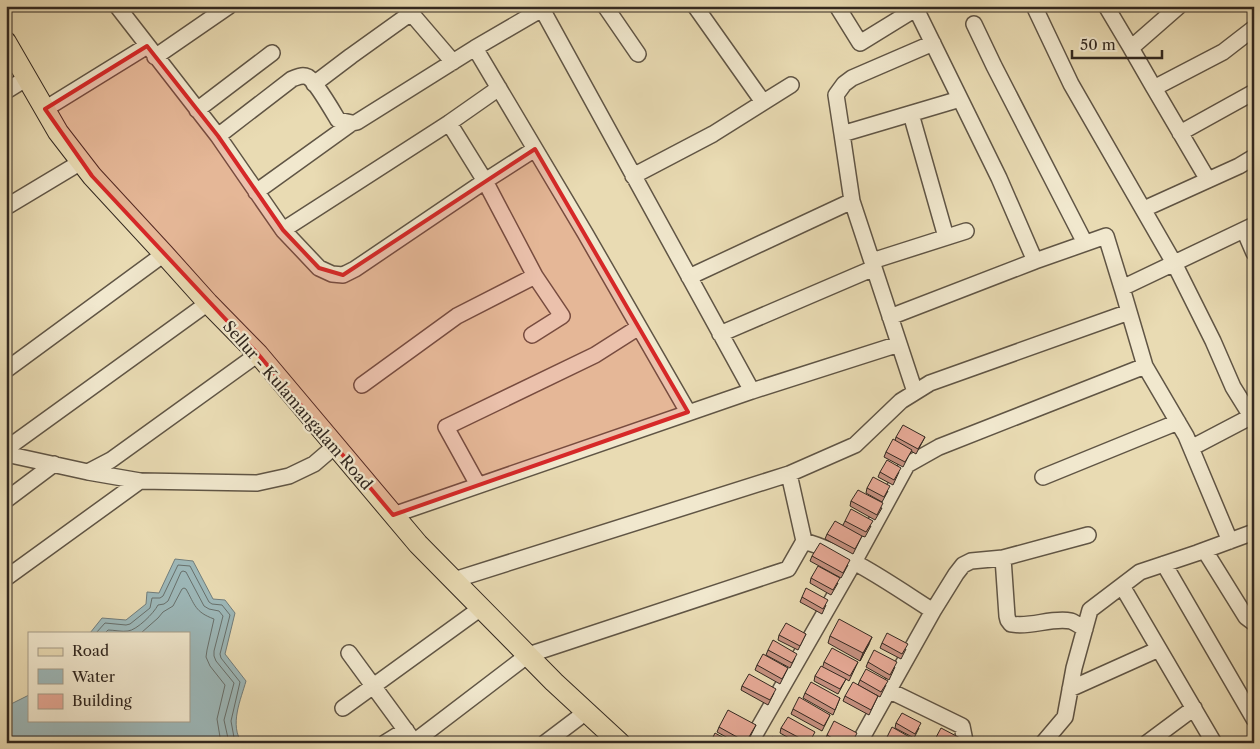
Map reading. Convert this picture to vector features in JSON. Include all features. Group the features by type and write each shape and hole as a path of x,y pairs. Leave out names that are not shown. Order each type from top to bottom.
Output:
{"main road":[{"name":"Sellur - Kulamangalam Road","path":"7,43 58,132 92,176 208,303 258,354 418,544 554,682 620,743"}],"street":[{"path":"118,6 218,136 282,230 319,268 332,274 343,275 355,269 535,149"},
{"path":"45,109 229,6"},
{"path":"605,6 638,54"},
{"path":"695,6 763,102"},
{"path":"836,6 860,43 918,8 933,43 999,178 1034,261"},
{"path":"1034,6 1071,84 1174,263 1213,340 1233,387 1253,416 1191,448"},
{"path":"1106,6 1208,180"},
{"path":"1131,48 1179,6"},
{"path":"256,192 352,123 357,122 542,7 752,391"},
{"path":"314,84 411,13 453,62"},
{"path":"974,24 1084,243"},
{"path":"1154,88 1223,52 1254,28"},
{"path":"915,392 852,201 836,95 844,84 852,78 933,43"},
{"path":"475,48 688,412"},
{"path":"197,110 272,52"},
{"path":"218,136 292,79 302,75 314,84 338,120 352,123"},
{"path":"6,91 27,78"},
{"path":"633,176 713,134 791,85"},
{"path":"282,230 450,123 499,88"},
{"path":"1180,133 1254,92"},
{"path":"842,134 960,99"},
{"path":"910,114 946,237"},
{"path":"450,123 486,181 535,276 562,316 532,335"},
{"path":"1144,209 1254,158"},
{"path":"6,208 81,162"},
{"path":"689,276 852,201"},
{"path":"1122,288 1249,228 1254,253"},
{"path":"720,334 873,264 966,231"},
{"path":"890,316 1034,261 1106,236 1145,366 1191,448 1230,541"},
{"path":"6,370 164,254"},
{"path":"362,385 457,316 535,276"},
{"path":"6,449 208,303"},
{"path":"454,580 790,474 855,444 901,400 930,383 1129,312"},
{"path":"478,485 446,427 595,355 639,327"},
{"path":"393,514 688,412 899,344"},
{"path":"88,472 111,460 258,354"},
{"path":"750,743 854,562 907,465 939,447 1145,366"},
{"path":"1043,476 1178,422"},
{"path":"6,454 140,481 256,483 289,476 314,464 335,446"},
{"path":"6,500 54,464"},
{"path":"385,743 411,738 528,655 788,569 804,542 790,474"},
{"path":"6,578 140,481"},
{"path":"1043,743 1065,717 1074,668 1090,610 1140,572 1254,532"},
{"path":"859,743 933,610 963,565 971,561 1004,558 1088,535"},
{"path":"804,542 822,547 854,562 933,610"},
{"path":"1205,550 1246,617 1254,623"},
{"path":"1004,558 1007,616 1011,624 1018,626 1054,620 1073,622 1085,629"},
{"path":"1164,564 1254,719"},
{"path":"1122,586 1214,743"},
{"path":"344,708 481,608"},
{"path":"1070,689 1158,648"},
{"path":"349,653 411,738"},
{"path":"888,690 962,726 964,743"},
{"path":"1147,743 1194,708"},
{"path":"545,743 586,712"}],"highlighted area":[{"path":"147,46 218,136 283,230 319,268 343,275 535,149 688,412 393,515 258,354 92,176 45,109"}],"water":[{"path":"175,559 193,561 213,599 225,600 235,613 225,654 246,681 236,720 238,736 242,743 6,743 6,717 9,705 28,696 28,722 190,722 190,632 91,632 102,618 126,620 146,604 147,592 159,593"}],"building":[{"path":"903,425 925,437 918,449 896,437"},
{"path":"893,439 912,450 905,462 886,452"},
{"path":"887,460 901,468 894,480 880,472"},
{"path":"873,477 890,486 884,497 867,488"},
{"path":"858,490 883,503 877,515 851,501"},
{"path":"851,509 873,521 866,532 845,521"},
{"path":"835,521 862,536 855,549 827,534"},
{"path":"820,543 850,560 843,573 812,556"},
{"path":"818,566 840,578 833,590 811,578"},
{"path":"806,588 828,600 823,609 802,597"},
{"path":"839,619 872,637 863,653 830,636"},
{"path":"786,623 806,634 800,646 779,635"},
{"path":"887,633 908,644 902,654 882,643"},
{"path":"773,640 797,654 792,663 768,650"},
{"path":"832,648 858,662 850,676 824,662"},
{"path":"874,650 897,662 890,675 868,662"},
{"path":"763,654 788,668 782,679 757,665"},
{"path":"821,666 846,679 840,689 815,676"},
{"path":"866,669 888,681 881,692 860,680"},
{"path":"749,674 776,689 770,700 742,686"},
{"path":"811,682 840,698 835,710 805,693"},
{"path":"853,682 878,696 871,710 845,696"},
{"path":"799,697 830,715 824,726 793,709"},
{"path":"728,710 756,725 746,742 719,727"},
{"path":"902,713 921,723 915,734 896,723"},
{"path":"788,717 815,732 809,743 781,728"},
{"path":"834,721 857,733 852,743 841,743 827,735"},
{"path":"892,727 920,743 889,743 885,741"},
{"path":"941,728 962,739 960,743 933,743"},
{"path":"715,733 733,743 710,743"},
{"path":"772,737 783,743 769,743"}]}
